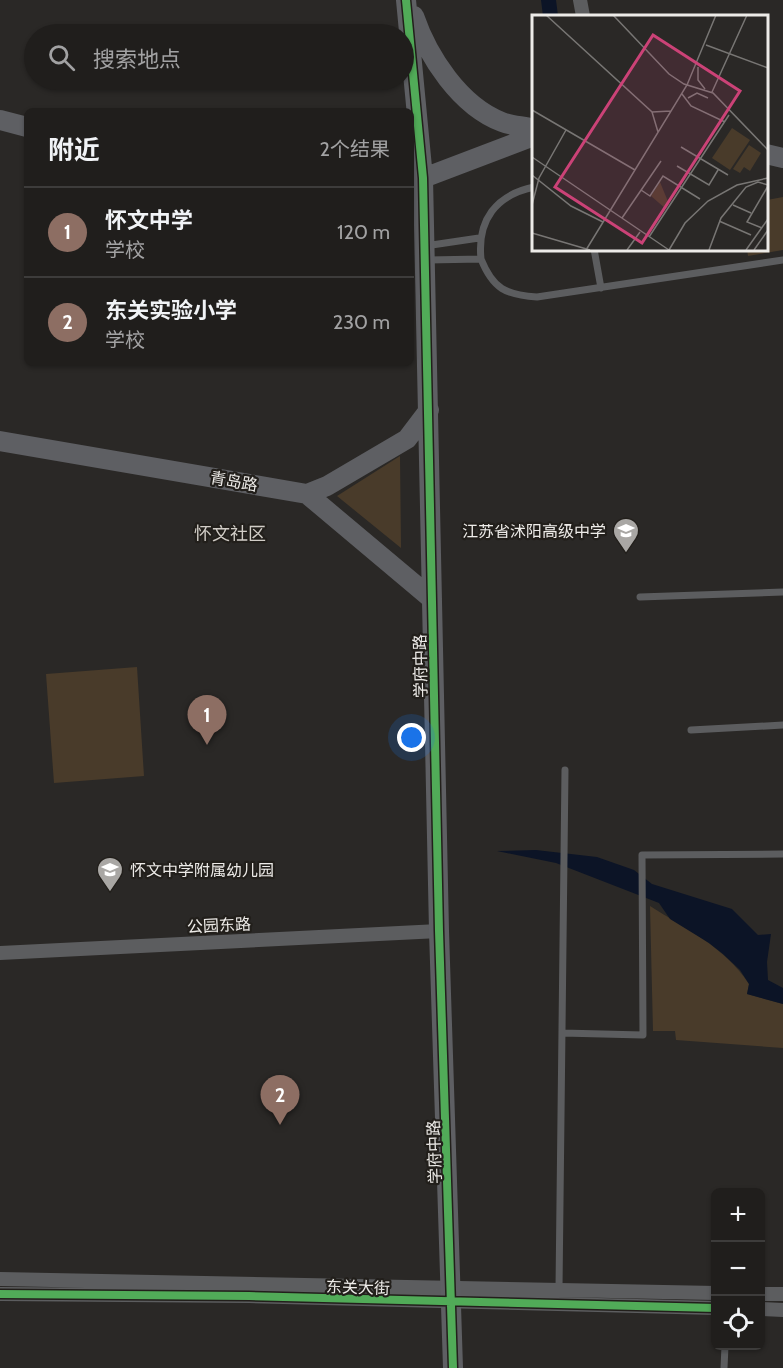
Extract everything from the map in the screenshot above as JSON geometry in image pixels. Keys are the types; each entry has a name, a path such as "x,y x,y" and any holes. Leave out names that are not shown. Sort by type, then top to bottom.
{"street":[{"path":"407,0 420,35 432,55 471,104 502,122 532,129"},
{"name":"学府中路","path":"407,0 408,24"},
{"path":"580,0 583,15"},
{"name":"学府中路","path":"412,90 413,108"},
{"path":"0,120 24,126"},
{"name":"学府中路","path":"414,127 425,253 439,931 453,1368"},
{"path":"417,181 532,137"},
{"path":"768,154 783,158"},
{"path":"429,410 407,439 327,486 307,494 432,599"},
{"name":"青岛路","path":"0,441 307,494"},
{"name":"公园东路","path":"0,953 439,931"},
{"name":"东关大街","path":"0,1279 452,1295 711,1308"},
{"name":"东关大街","path":"0,1294 452,1295 559,1288 711,1293"},
{"path":"765,1294 783,1294"},
{"path":"765,1309 783,1310"}],"lane":[{"path":"532,187 515,191 499,202 486,220 479,238 481,259 488,275 501,288 514,296 537,297 783,260"},
{"path":"425,253 479,238"},
{"path":"594,250 601,288"},
{"path":"425,253 481,259"},
{"path":"640,597 783,592"},
{"path":"691,730 783,725"},
{"path":"559,1288 566,770"},
{"path":"562,1033 643,1035 642,855 783,854"},
{"path":"724,1368 725,1350"}],"shaded area":[{"path":"783,197 783,250 748,256 747,250 768,250 768,200"},
{"path":"400,456 401,548 337,496"},
{"path":"137,667 144,776 54,783 46,674"},
{"path":"650,906 717,949 749,984 747,994 783,1004 783,1048 676,1040 675,1031 653,1031"}],"water":[{"path":"541,0 556,0 558,15 543,15"},
{"path":"536,850 597,857 634,870 652,884 732,909 758,935 771,934 767,962 768,980 783,988 783,1004 747,994 749,984 740,970 709,943 670,919 659,903 556,863 497,851"}],"cycle path":[{"path":"406,0 408,24"},
{"path":"414,84 423,178 439,931 453,1368"},
{"path":"0,1294 249,1296 711,1308"}],"place":[{"name":"江苏省沭阳高级中学","path":"626,554"},
{"name":"怀文中学","path":"207,745"},
{"name":"怀文中学附属幼儿园","path":"110,893"},
{"name":"东关实验小学","path":"280,1125"}],"district":[{"name":"怀文社区","path":"230,534"}]}
